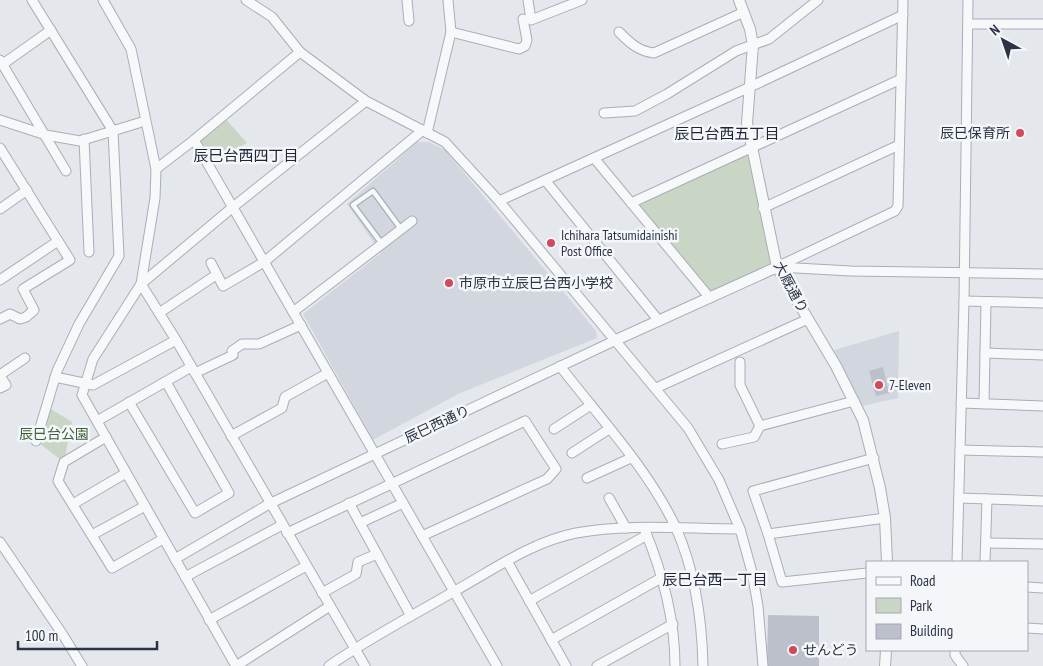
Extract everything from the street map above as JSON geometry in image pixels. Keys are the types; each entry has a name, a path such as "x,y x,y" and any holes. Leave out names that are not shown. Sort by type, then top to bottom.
{"street":[{"path":"32,0 113,130 119,256 79,324 55,377 36,441"},
{"path":"103,0 131,49 156,169 155,198 141,284 176,340 269,504 365,666"},
{"path":"246,0 272,16 300,52 366,101 445,142 499,201 656,388 698,444 720,480 740,529 752,572 758,606 763,666"},
{"path":"407,0 409,21"},
{"path":"211,263 223,286 264,262 425,132 451,32 448,0"},
{"path":"528,0 531,20 582,0"},
{"name":"大厩通り","path":"739,0 750,29 753,45 747,123 777,267 836,366 863,420 874,458 885,518 887,561"},
{"path":"604,112 635,111 667,94 736,51 768,40 818,0"},
{"path":"777,267 895,212 898,206 903,0"},
{"path":"957,561 964,301 968,0"},
{"path":"619,32 633,46 644,52 654,53 744,12"},
{"path":"499,201 750,87 902,15"},
{"path":"451,32 518,49 525,46 527,40 523,19"},
{"path":"968,24 1043,24"},
{"path":"51,30 1,62 66,171"},
{"path":"156,169 300,52"},
{"path":"632,203 901,79"},
{"path":"330,606 236,666 82,395 93,358 141,284 233,207 366,101"},
{"path":"0,120 46,135 80,140 145,121"},
{"path":"84,139 89,252"},
{"path":"194,140 497,666"},
{"path":"764,208 899,145"},
{"path":"0,148 70,260 23,289 34,310 26,317 20,319 10,314 0,319"},
{"path":"594,158 710,298"},
{"path":"545,180 659,321"},
{"path":"0,209 27,190"},
{"path":"293,312 412,221"},
{"path":"0,280 58,241"},
{"path":"777,267 851,271 1043,274"},
{"name":"辰巳西通り","path":"175,559 269,504 560,366 777,267"},
{"path":"159,313 216,275"},
{"path":"964,301 1043,303"},
{"path":"984,404 986,302"},
{"path":"656,388 808,319"},
{"path":"97,421 166,382 233,355 232,351 242,344 259,344 301,326"},
{"path":"55,377 93,384 176,340"},
{"path":"985,353 1043,355"},
{"path":"0,388 6,385 0,376 25,358"},
{"path":"740,362 740,385 760,426"},
{"path":"560,366 649,480 676,528 691,573 698,607 703,666"},
{"path":"231,436 282,408 285,397 328,373"},
{"path":"129,402 195,512 204,508 229,493 166,382"},
{"path":"722,444 754,437 760,426 854,401"},
{"path":"961,403 1043,406"},
{"path":"554,429 590,405"},
{"path":"185,577 285,529 349,503 525,421 556,469 547,479 422,536"},
{"path":"572,453 610,429"},
{"path":"106,437 64,462 58,481 112,568 163,539"},
{"path":"960,450 1043,452"},
{"path":"587,478 631,458"},
{"path":"866,573 782,582 753,492 874,458"},
{"path":"73,504 126,472"},
{"path":"609,498 626,528"},
{"path":"959,498 1043,501"},
{"path":"985,561 987,498"},
{"path":"349,503 411,616"},
{"path":"360,523 403,503"},
{"path":"92,535 145,506"},
{"path":"768,534 885,518"},
{"path":"329,666 355,648 507,561 535,546 556,538 596,530 626,528 646,532 676,528 740,529"},
{"path":"646,532 661,578 672,624 675,666"},
{"path":"529,601 646,532"},
{"path":"0,542 82,666"},
{"path":"986,543 1043,544"},
{"path":"322,593 356,574 358,562 377,554"},
{"path":"507,561 566,666"},
{"path":"209,620 306,566"},
{"path":"551,640 661,578"},
{"path":"1028,587 1043,588"},
{"path":"597,666 672,624"},
{"path":"1028,628 1043,629"},
{"path":"885,666 886,651"},
{"path":"955,651 955,655 963,666"}],"lane":[{"path":"382,244 354,205 373,191 401,229"}],"shaded area":[{"name":"市原市立辰巳台西小学校","path":"417,142 429,142 445,150 596,331 597,338 458,394 373,440 303,314 381,253 347,204"},
{"path":"899,331 898,398 862,406 834,350"}],"green space":[{"path":"223,116 247,143 207,163 194,140"},
{"path":"752,148 777,267 710,298 632,203"},
{"name":"辰巳台公園","path":"46,406 72,422 64,462 36,441"}],"building":[{"path":"883,367 889,393 876,396 869,371"},
{"path":"768,615 819,616 819,666 767,666"}],"place":[{"name":"辰巳保育所","path":"1020,133"},
{"name":"Ichihara Tatsumidainishi Post Office","path":"551,243"},
{"name":"市原市立辰巳台西小学校","path":"449,283"},
{"name":"7-Eleven","path":"879,385"},
{"name":"せんどう","path":"793,650"}],"district":[{"name":"辰巳台西五丁目","path":"727,133"},
{"name":"辰巳台西四丁目","path":"246,155"},
{"name":"辰巳台西一丁目","path":"715,579"}]}
